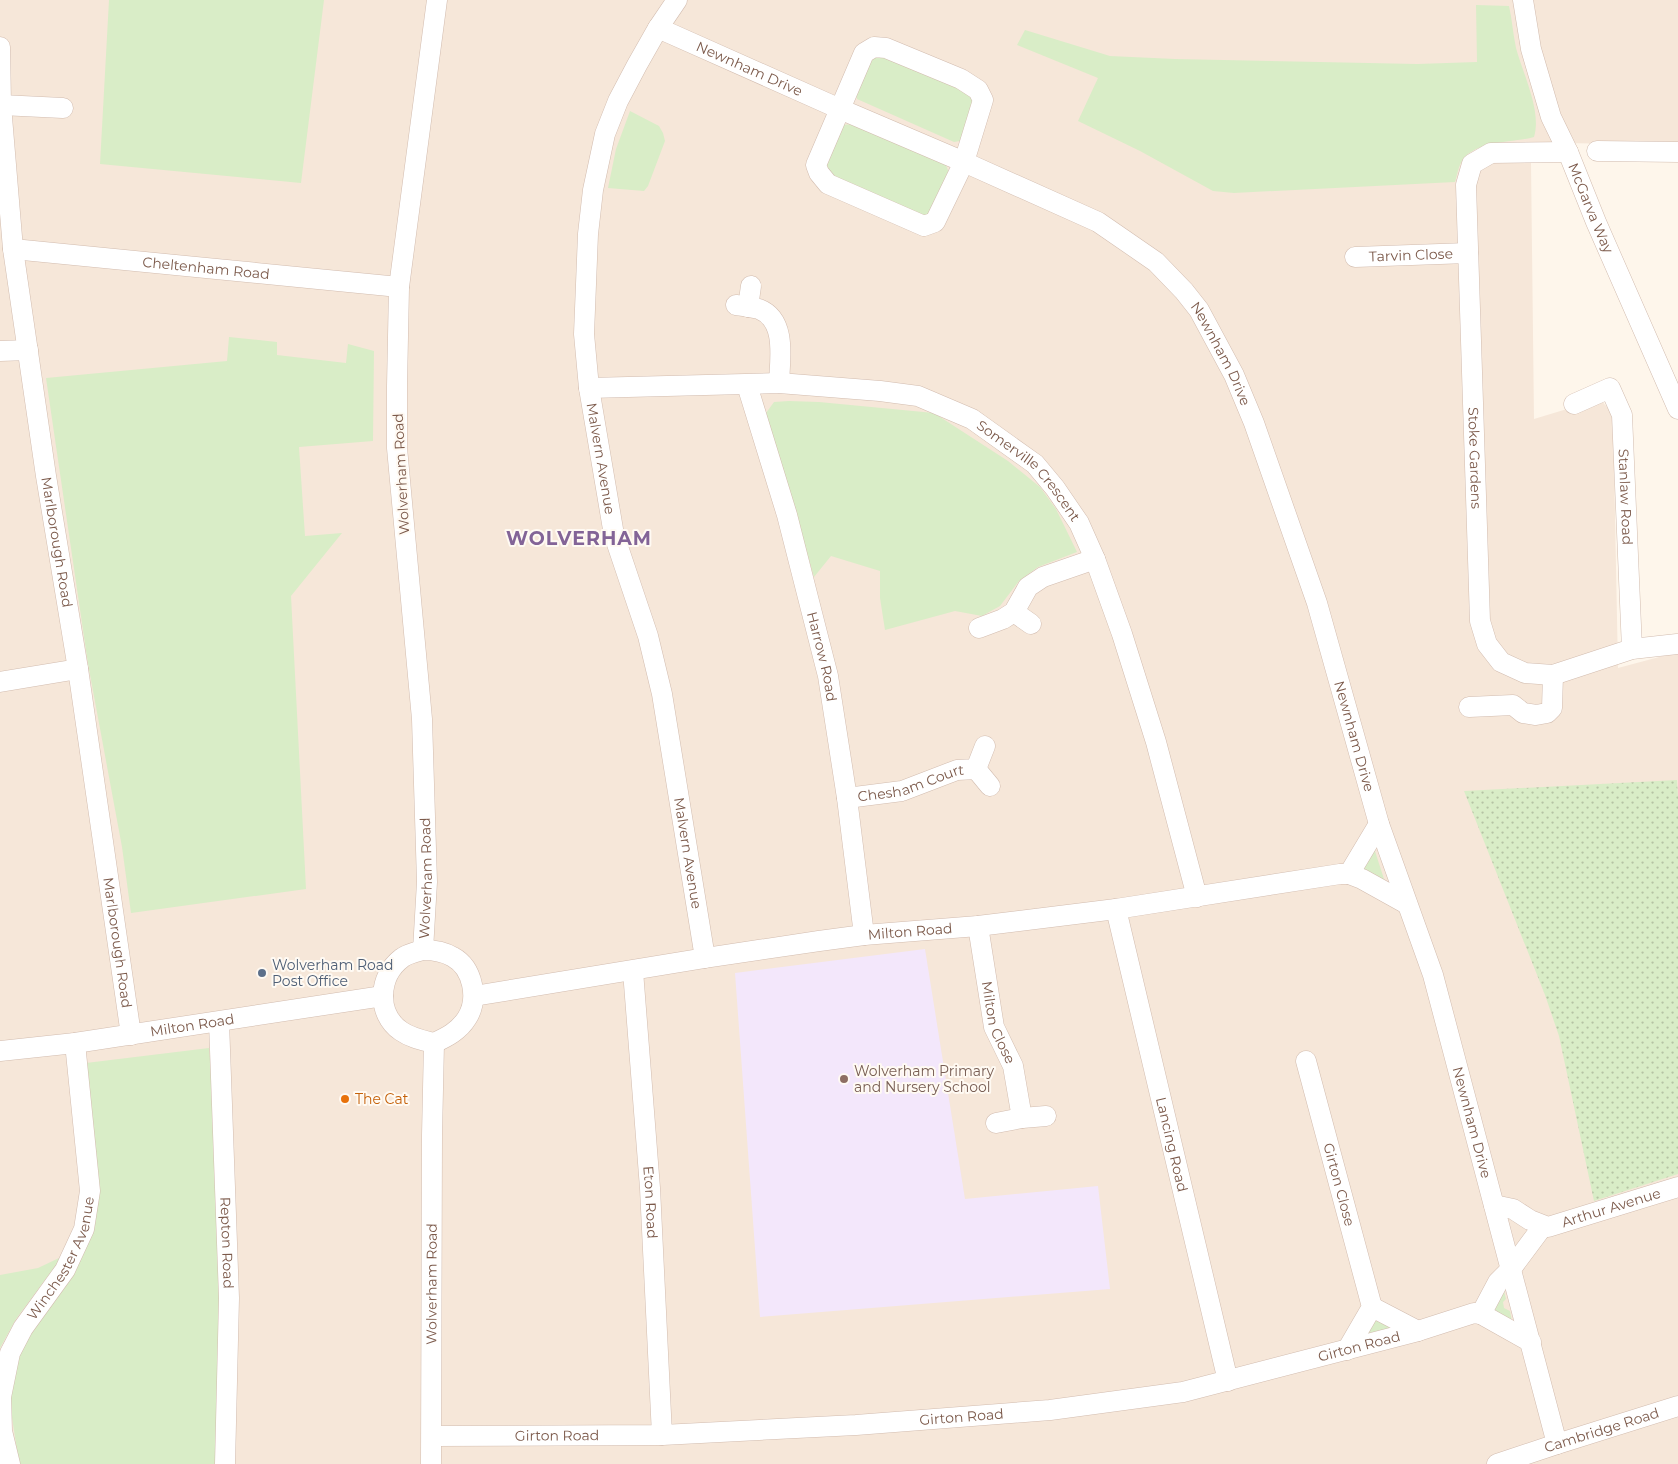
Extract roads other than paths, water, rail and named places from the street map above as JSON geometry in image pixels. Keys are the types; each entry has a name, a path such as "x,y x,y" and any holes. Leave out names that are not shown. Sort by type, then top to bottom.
{"street":[{"name":"Wolverham Road","path":"423,950 427,882 422,719 397,448 399,287 437,0"},
{"name":"Malvern Avenue","path":"677,0 658,28 637,65 618,101 605,134 593,190 588,234 584,334 589,388 614,535 648,636 662,694 704,958"},
{"name":"McGarva Way","path":"1523,0 1531,49 1551,117 1568,152 1596,222 1678,409"},
{"name":"Newnham Drive","path":"658,28 1098,222 1156,262 1184,291 1199,310 1234,375 1260,441 1317,603 1379,824 1433,975 1557,1444"},
{"name":"Marlborough Road","path":"0,46 1,104 13,249 46,476 78,669 131,1035"},
{"path":"874,47 886,48 931,66 978,90 983,100 964,162 935,222 924,226 828,184 819,173 816,165 840,109 864,53 874,47"},
{"path":"1,104 63,108"},
{"path":"1597,151 1678,152"},
{"name":"Stoke Gardens","path":"1568,152 1491,153 1472,164 1466,185 1480,621 1487,644 1501,662 1525,673 1553,675 1632,649 1677,644"},
{"name":"Cheltenham Road","path":"13,249 399,287"},
{"name":"Tarvin Close","path":"1355,257 1468,253"},
{"path":"751,286 742,306 764,312 774,320 778,331 780,353 779,383"},
{"path":"0,351 28,350"},
{"name":"Somerville Crescent","path":"589,388 779,383 918,396 972,418 1035,464 1056,488 1079,523 1095,559 1122,634 1156,742 1197,898"},
{"name":"Harrow Road","path":"747,385 787,515 828,676 847,798 864,935"},
{"name":"Stanlaw Road","path":"1574,404 1610,388 1622,415 1632,649"},
{"path":"978,628 1014,612 1028,587 1043,577 1095,559"},
{"path":"1014,612 1031,624"},
{"path":"0,682 78,669"},
{"path":"1469,707 1513,705 1523,713 1536,715 1547,713 1552,708 1553,675"},
{"name":"Chesham Court","path":"976,768 985,746"},
{"name":"Chesham Court","path":"847,798 902,791 957,770 976,768"},
{"name":"Chesham Court","path":"976,768 990,786"},
{"path":"1379,824 1349,874 1362,879 1407,904"},
{"name":"Milton Road","path":"474,996 704,958 864,935 978,926 1116,909 1349,874"},
{"name":"Lancing Road","path":"1116,909 1228,1381"},
{"name":"Milton Close","path":"978,926 994,1027 1013,1066 1022,1118"},
{"path":"423,950 439,950 460,962 469,975 474,996 468,1017 458,1029 434,1043 413,1038 400,1031 389,1019 383,1004 383,996 385,980 391,968 402,957 423,950"},
{"name":"Eton Road","path":"633,971 650,1188 662,1435"},
{"name":"Milton Road","path":"0,1051 131,1035 383,996"},
{"name":"Repton Road","path":"219,1022 229,1298 225,1464"},
{"name":"Winchester Avenue","path":"10,1464 2,1431 1,1397 10,1353 22,1328 65,1270 84,1229 90,1191 75,1043"},
{"name":"Wolverham Road","path":"431,1464 434,1043"},
{"name":"Girton Close","path":"1306,1061 1372,1307"},
{"path":"996,1123 1046,1116"},
{"name":"Arthur Avenue","path":"1494,1205 1513,1209 1530,1220 1548,1227 1678,1187"},
{"name":"Arthur Avenue","path":"1511,1268 1543,1226"},
{"path":"1511,1268 1498,1282 1481,1314 1531,1342"},
{"path":"1347,1350 1372,1307 1418,1331"},
{"name":"Girton Road","path":"432,1436 662,1435 856,1425 1050,1410 1183,1392 1418,1331 1474,1313 1481,1314"},
{"name":"Cambridge Road","path":"1497,1464 1678,1406"}],"place":[{"name":"Wolverham Road Post Office","path":"262,973"},
{"name":"Wolverham Primary and Nursery School","path":"844,1079"},
{"name":"The Cat","path":"345,1099"}],"district":[{"name":"WOLVERHAM","path":"579,538"}]}
